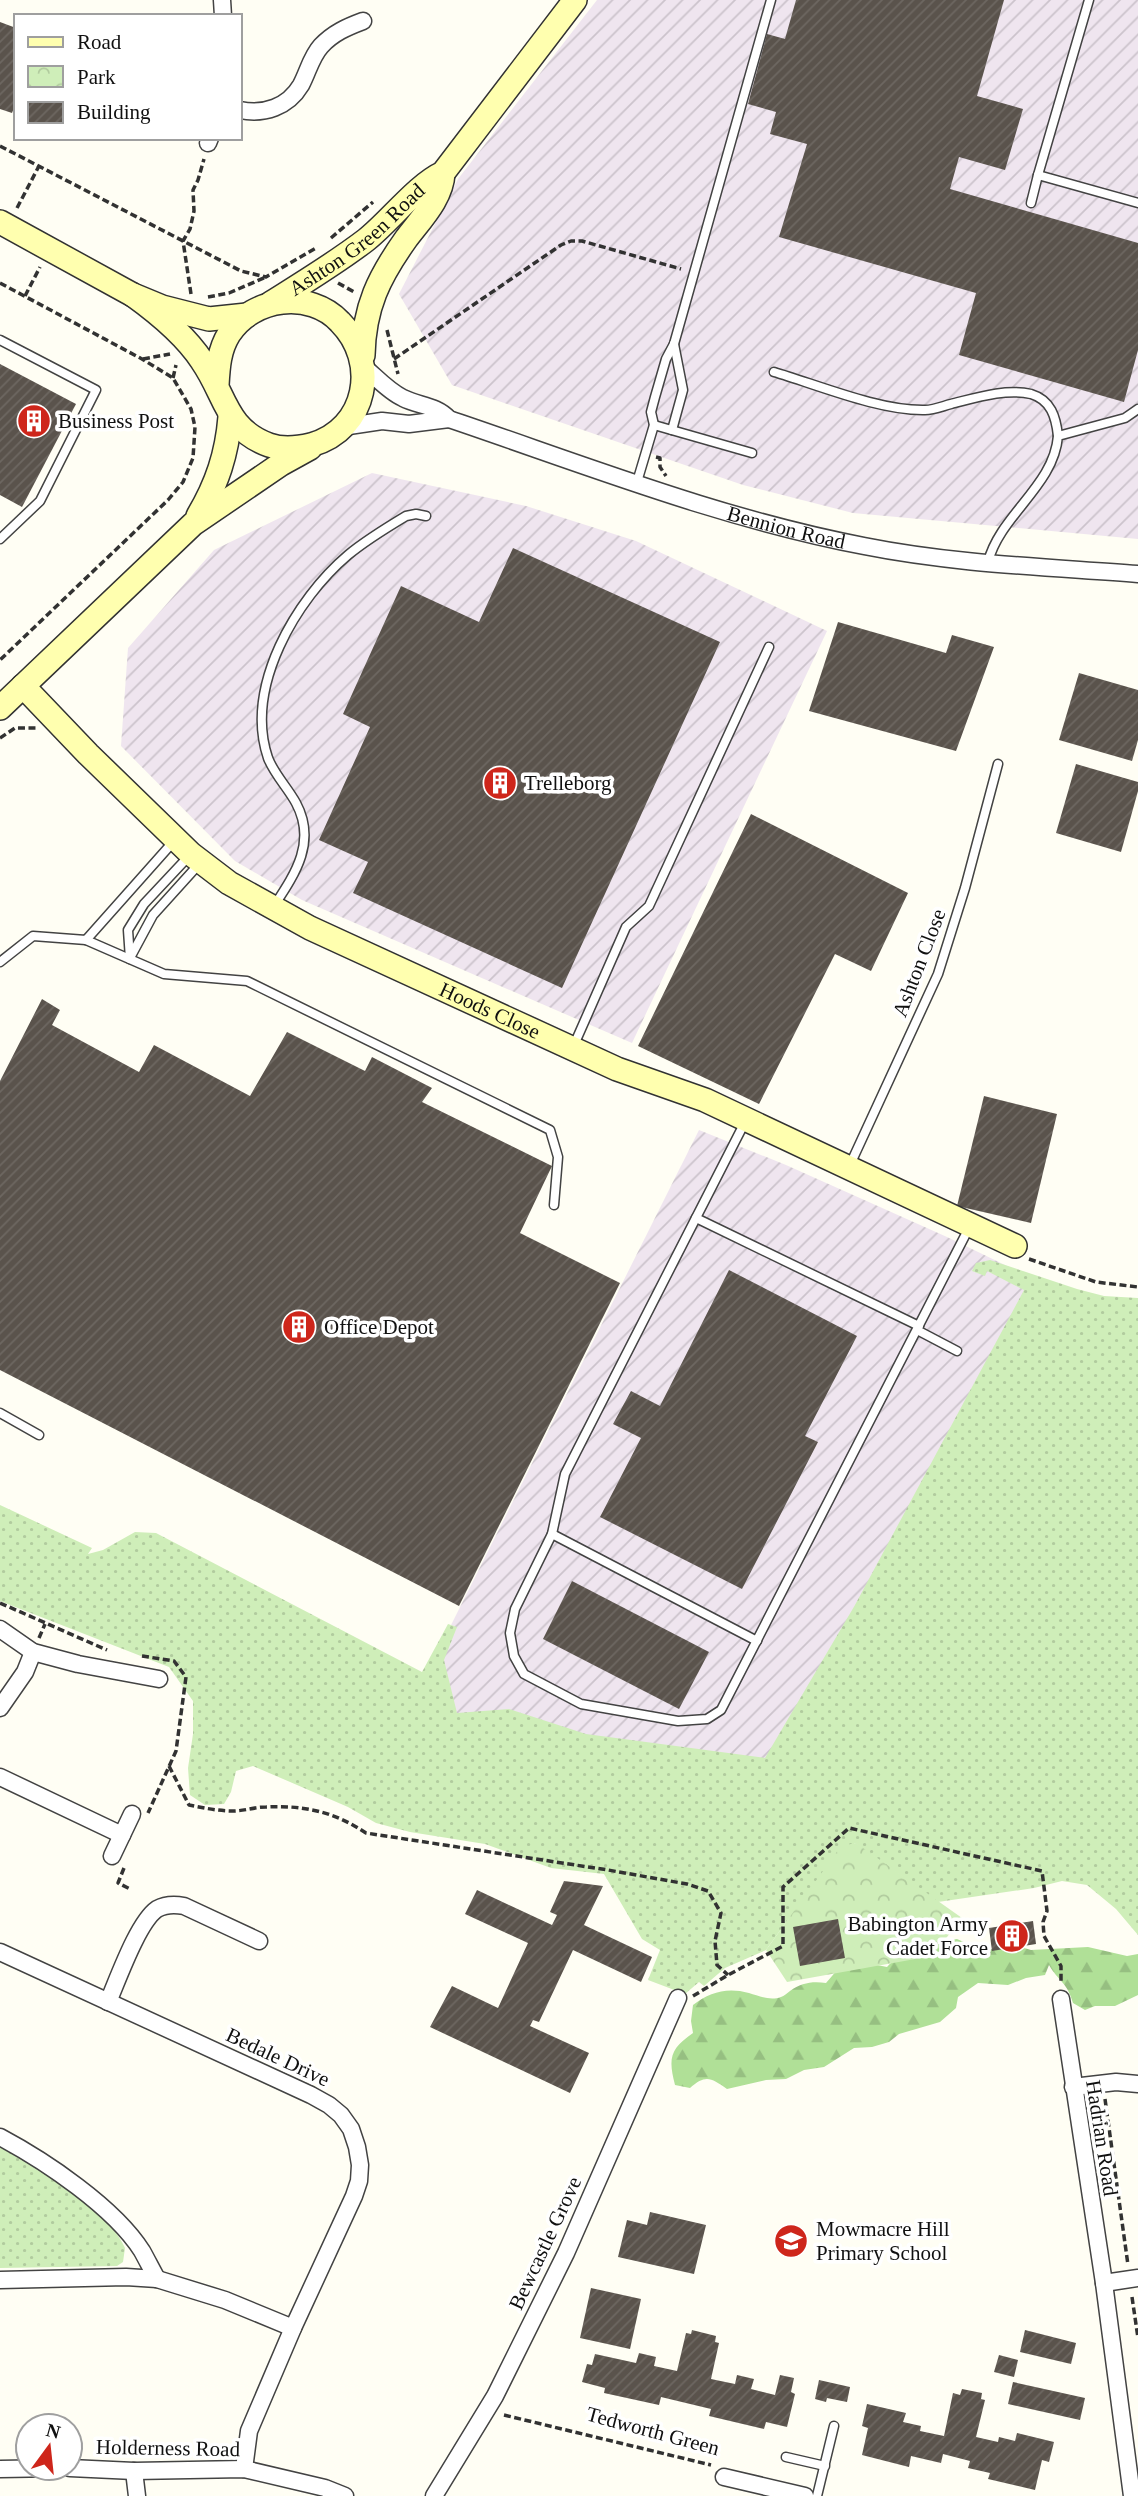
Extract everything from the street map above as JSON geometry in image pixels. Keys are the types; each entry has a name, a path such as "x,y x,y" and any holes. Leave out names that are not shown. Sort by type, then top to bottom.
{"street":[{"name":"Ashton Green Road","path":"270,304 364,241 431,179 443,173 575,0"},
{"path":"242,110 262,112 276,108 290,99 300,86 319,48 332,36 363,21"},
{"name":"Ashton Green Road","path":"363,363 365,319 370,302 404,242 443,187 443,173"},
{"path":"3,224 133,295 187,314 209,318 247,315"},
{"path":"133,295 174,329 201,358 217,385 230,417 248,435 271,446 297,449 321,442"},
{"path":"0,708 192,524 261,477 342,428 355,411 363,387 363,363 352,334 334,315 308,303 283,301 247,315 229,334 218,359 217,385"},
{"name":"Bennion Road","path":"363,363 390,390 404,398 441,410 449,419"},
{"path":"192,524 211,494 223,465 230,417"},
{"name":"Bennion Road","path":"342,428 382,421 410,424 449,419 637,482 808,534 867,547 988,562 1138,574"},
{"name":"Hoods Close","path":"23,687 189,852 229,883 273,909 617,1069 705,1100 1015,1246"},
{"path":"0,1629 33,1652 78,1664 159,1679"},
{"path":"0,1708 25,1672 33,1652"},
{"path":"0,1777 122,1835"},
{"path":"119,1859 122,1835 139,1815"},
{"path":"108,2001 144,1924 159,1908 171,1904 184,1906 259,1941"},
{"name":"Bedale Drive","path":"0,1952 311,2095 341,2115 351,2129 360,2165 359,2181 249,2431 244,2469"},
{"name":"Bewcastle Grove","path":"434,2496 486,2410 566,2253 678,1998"},
{"name":"Hadrian Road","path":"1061,1999 1135,2496"},
{"path":"1073,2087 1102,2083 1138,2084"},
{"path":"0,2137 65,2178 113,2216 141,2250 157,2279"},
{"path":"0,2280 125,2277 157,2279 225,2300 293,2328"},
{"path":"1104,2283 1134,2279"},
{"name":"Holderness Road","path":"84,2469 134,2471 244,2469 313,2485 345,2496"},
{"path":"134,2471 137,2496"},
{"name":"Tedworth Green","path":"724,2477 805,2496"}],"lane":[{"path":"637,482 654,425 651,412 666,359 674,344 771,0"},
{"path":"1031,203 1089,0"},
{"path":"1038,175 1138,203"},
{"path":"0,340 96,390 40,501 0,539"},
{"path":"672,430 683,390 674,344"},
{"path":"774,372 883,404 926,410 1019,392 1034,395 1050,408 1056,419 1058,436 1054,456 992,545 988,562"},
{"path":"1058,436 1125,418 1138,409"},
{"path":"654,425 752,453"},
{"path":"273,909 297,871 305,842 304,822 297,805 268,759 263,729 263,704 276,654 301,608 349,554 406,516 426,516"},
{"path":"572,1048 626,926 649,906 769,647"},
{"name":"Ashton Close","path":"849,1167 938,974 965,888 998,764"},
{"path":"86,940 189,852"},
{"path":"130,959 189,852"},
{"path":"130,959 128,930 144,904 189,852"},
{"path":"0,962 33,936 86,940 164,974 247,981 550,1130 558,1157 554,1205"},
{"path":"746,1120 565,1474 552,1534 515,1609 510,1633 514,1656 524,1674 581,1704 678,1721 707,1719 721,1710 970,1226"},
{"path":"696,1218 918,1328 957,1351"},
{"path":"0,1413 39,1435"},
{"path":"552,1534 757,1641"},
{"path":"817,2496 834,2426"},
{"path":"786,2457 825,2466"}],"path":[{"path":"183,241 190,229 194,211 193,190 209,141"},
{"path":"0,146 241,271 266,277"},
{"path":"3,224 38,166"},
{"path":"327,241 375,201"},
{"path":"394,359 570,241 582,241 694,272"},
{"path":"204,297 229,293 266,277 317,247"},
{"path":"25,296 48,249"},
{"path":"0,283 173,378 191,409 195,426 193,458 183,482 143,526 0,660"},
{"path":"142,359 179,352"},
{"path":"173,378 176,365 184,373"},
{"path":"1015,1246 1024,1258 1056,1270 1096,1282 1138,1287"},
{"path":"0,1603 110,1651"},
{"path":"135,1656 174,1661 186,1677 176,1751 139,1815"},
{"path":"169,1766 189,1805 219,1811 278,1807 322,1811 345,1819 366,1833 608,1870 687,1884 708,1891 721,1913 715,1941 717,1965 728,1975"},
{"path":"678,1998 688,2000 783,1946 783,1887 849,1828 1042,1871 1047,1912 1043,1922 1044,1936 1061,1966 1061,1999"},
{"path":"119,1859 118,1882 130,1889"},
{"path":"1102,2083 1134,2279 1138,2339"},
{"name":"Tedworth Green","path":"486,2410 719,2467 724,2477"}],"shaded area":[{"path":"597,0 1138,0 1138,539 853,513 743,485 452,385 399,294 458,179"},
{"path":"372,473 526,506 636,541 827,631 632,1043 302,900 235,861 121,746 128,648 214,550"},
{"path":"699,1130 786,1165 1032,1278 748,1823 412,1703"}],"green space":[{"path":"990,1260 1104,1296 1138,1298 1138,1935 1116,1909 1087,1885 1062,1881 1034,1888 938,1902 855,1843 787,1921 766,1950 725,1968 704,1986 699,1982 685,1994 648,1980 660,1950 642,1939 604,1874 551,1868 485,1844 410,1832 376,1823 348,1807 253,1766 236,1771 231,1792 224,1804 205,1805 190,1795 188,1768 193,1734 193,1701 169,1667 0,1601 0,1505 92,1548 88,1554 103,1550 135,1532 156,1533 422,1672 448,1624 457,1627 444,1660 457,1713 509,1709 586,1734 765,1758 855,1605 1024,1290 987,1271 985,1276 972,1271 976,1263"},
{"path":"856,1843 962,1918 932,1956 787,1982 766,1950 841,1846"},
{"path":"957,1939 973,1946 981,1954 994,1948 1014,1945 1031,1950 1088,1947 1127,1956 1138,1954 1138,1995 1115,2006 1095,2006 1085,2010 1073,2003 1065,1986 1049,1965 1045,1975 1008,1985 978,1983 958,1997 956,2008 940,2022 899,2034 889,2042 854,2048 824,2067 804,2070 786,2079 766,2080 727,2089 708,2079 690,2088 675,2085 672,2061 675,2049 693,2033 693,2005 706,1997 733,1991 765,1998 782,1997 803,1984 826,1983 838,1969 872,1964 887,1967 910,1951"},
{"path":"0,2144 70,2190 104,2219 125,2248 123,2262 117,2266 0,2268"}],"building":[{"path":"796,0 1004,0 977,96 1023,109 1005,170 959,157 950,189 1138,243 1138,350 1124,402 959,355 976,293 779,237 807,144 770,134 776,112 748,104 767,34 785,39"},
{"path":"0,22 14,27 14,108 12,113 0,109"},
{"name":"Business Post","path":"0,364 76,404 22,507 0,495"},
{"name":"Trelleborg","path":"513,548 720,642 562,988 353,893 368,862 319,840 370,727 343,714 401,586 479,622"},
{"path":"838,622 946,653 952,635 994,647 956,751 809,711"},
{"path":"1079,673 1138,690 1138,740 1132,761 1059,740"},
{"path":"1076,764 1138,782 1138,791 1121,852 1056,833"},
{"path":"751,814 908,893 871,971 835,954 759,1104 638,1046"},
{"name":"Office Depot","path":"42,999 60,1010 52,1025 139,1072 154,1045 250,1096 287,1032 365,1071 372,1057 432,1088 422,1102 552,1166 520,1233 620,1283 459,1606 0,1370 0,1081"},
{"path":"984,1096 1057,1114 1031,1223 957,1206"},
{"path":"729,1270 857,1336 805,1436 818,1442 742,1589 600,1517 641,1438 613,1424 631,1391 660,1406"},
{"path":"572,1581 709,1652 679,1709 543,1639"},
{"path":"564,1881 603,1886 584,1925 652,1957 641,1982 573,1950 539,2022 533,2020 530,2026 589,2053 570,2093 430,2027 452,1986 498,2008 528,1943 465,1914 477,1890 552,1925 557,1915 550,1912"},
{"path":"838,1919 845,1958 800,1966 793,1927"},
{"name":"Babington Army Cadet Force","path":"1033,1921 1036,1944 992,1951 989,1928"},
{"path":"650,2212 706,2225 694,2274 618,2257 627,2220 647,2225"},
{"path":"591,2288 641,2299 630,2349 580,2338"},
{"path":"692,2330 716,2336 715,2342 719,2343 711,2379 735,2384 737,2375 754,2379 751,2389 775,2395 780,2375 794,2378 791,2392 795,2394 787,2427 766,2422 764,2429 709,2416 711,2409 661,2397 659,2405 604,2393 605,2388 582,2382 587,2364 592,2365 595,2354 636,2363 639,2353 656,2357 654,2366 677,2371 686,2333 691,2334"},
{"path":"1025,2330 1076,2343 1071,2364 1020,2352"},
{"path":"999,2355 1018,2360 1014,2377 994,2372"},
{"path":"819,2380 850,2387 847,2402 827,2398 826,2402 815,2399"},
{"path":"1013,2382 1085,2398 1080,2420 1008,2404"},
{"path":"962,2389 982,2393 981,2399 985,2400 976,2437 998,2442 999,2437 1015,2441 1017,2433 1054,2442 1049,2462 1042,2460 1035,2490 988,2479 990,2473 968,2468 970,2461 943,2454 941,2463 911,2456 909,2467 862,2455 868,2428 862,2426 867,2404 906,2413 903,2422 921,2426 920,2431 944,2436 953,2393 960,2395"}],"place":[{"name":"Business Post","path":"34,421"},
{"name":"Trelleborg","path":"500,783"},
{"name":"Office Depot","path":"299,1327"},
{"name":"Babington Army Cadet Force","path":"1012,1936"},
{"name":"Mowmacre Hill Primary School","path":"791,2241"}]}
